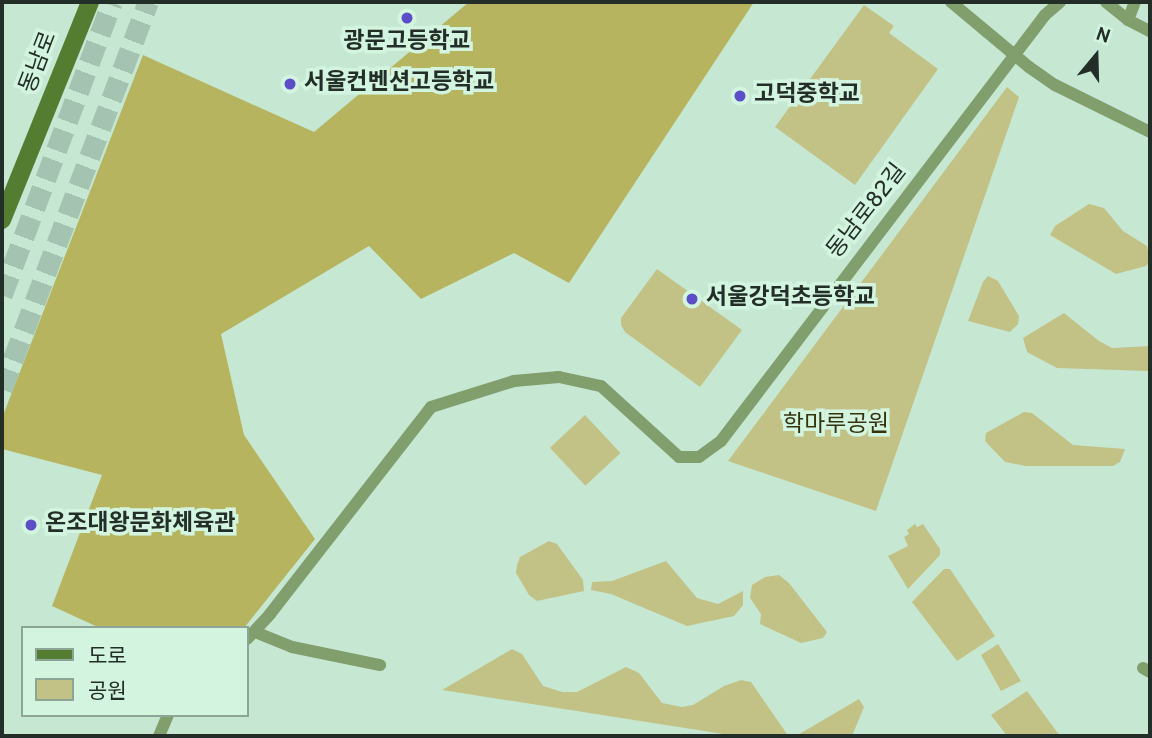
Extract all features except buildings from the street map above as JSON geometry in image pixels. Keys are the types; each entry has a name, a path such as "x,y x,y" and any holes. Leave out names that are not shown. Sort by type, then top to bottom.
{"main road":[{"name":"동남로","path":"2,220 90,2"}],"street":[{"path":"951,2 1016,55 1065,90 1150,132"},
{"name":"동남로82길","path":"251,636 430,407 514,381 559,377 601,386 679,457 699,457 721,441 1045,15 1060,2"},
{"path":"1106,2 1128,20 1150,31"},
{"path":"1128,20 1135,2"},
{"path":"251,636 380,665"},
{"path":"159,736 167,717"}],"green space":[{"path":"864,5 894,26 889,33 938,69 855,185 775,127"},
{"name":"학마루공원","path":"1007,87 1019,97 876,511 728,461"},
{"path":"1089,204 1104,208 1123,231 1147,246 1150,261 1146,266 1116,274 1050,235 1055,226"},
{"path":"657,269 742,330 700,387 625,332 621,325 621,318"},
{"path":"988,276 998,281 1019,316 1018,324 1010,332 968,321 983,282"},
{"path":"1064,313 1112,348 1150,346 1148,371 1057,368 1027,352 1023,338"},
{"path":"1024,412 1032,413 1073,445 1125,449 1120,462 1113,466 1026,466 1005,462 985,441 986,433"},
{"path":"585,415 620,453 585,486 550,448"},
{"path":"915,524 917,527 923,524 940,549 940,555 908,589 888,556 908,546 904,537 909,534 907,530"},
{"path":"549,541 557,544 583,580 584,591 537,601 529,595 516,573 517,565 520,557"},
{"path":"666,561 697,598 718,604 743,591 743,605 734,616 687,626 611,594 591,590 592,582 612,581"},
{"path":"944,569 950,569 995,636 957,661 912,602"},
{"path":"779,575 789,583 827,632 823,638 801,643 760,624 761,614 750,598 752,585 765,577"},
{"path":"998,644 1021,681 1001,691 981,655"},
{"path":"512,649 522,654 543,686 562,692 577,692 626,667 639,673 662,703 682,707 693,705 724,686 741,680 751,682 787,734 736,736 442,690"},
{"path":"1027,691 1060,736 1007,736 991,715"},
{"path":"859,699 864,707 852,736 796,736"}],"shaded area":[{"path":"469,2 754,2 569,283 514,253 421,299 369,246 221,334 244,435 315,539 246,626 96,626 52,606 102,475 2,449 2,418 143,55 314,132"}],"tunnel":[{"path":"2,295 112,2"},
{"path":"2,389 148,2"}],"place":[{"name":"광문고등학교","path":"407,18"},
{"name":"서울컨벤션고등학교","path":"290,84"},
{"name":"고덕중학교","path":"740,96"},
{"name":"서울강덕초등학교","path":"692,299"},
{"name":"온조대왕문화체육관","path":"31,525"}]}
